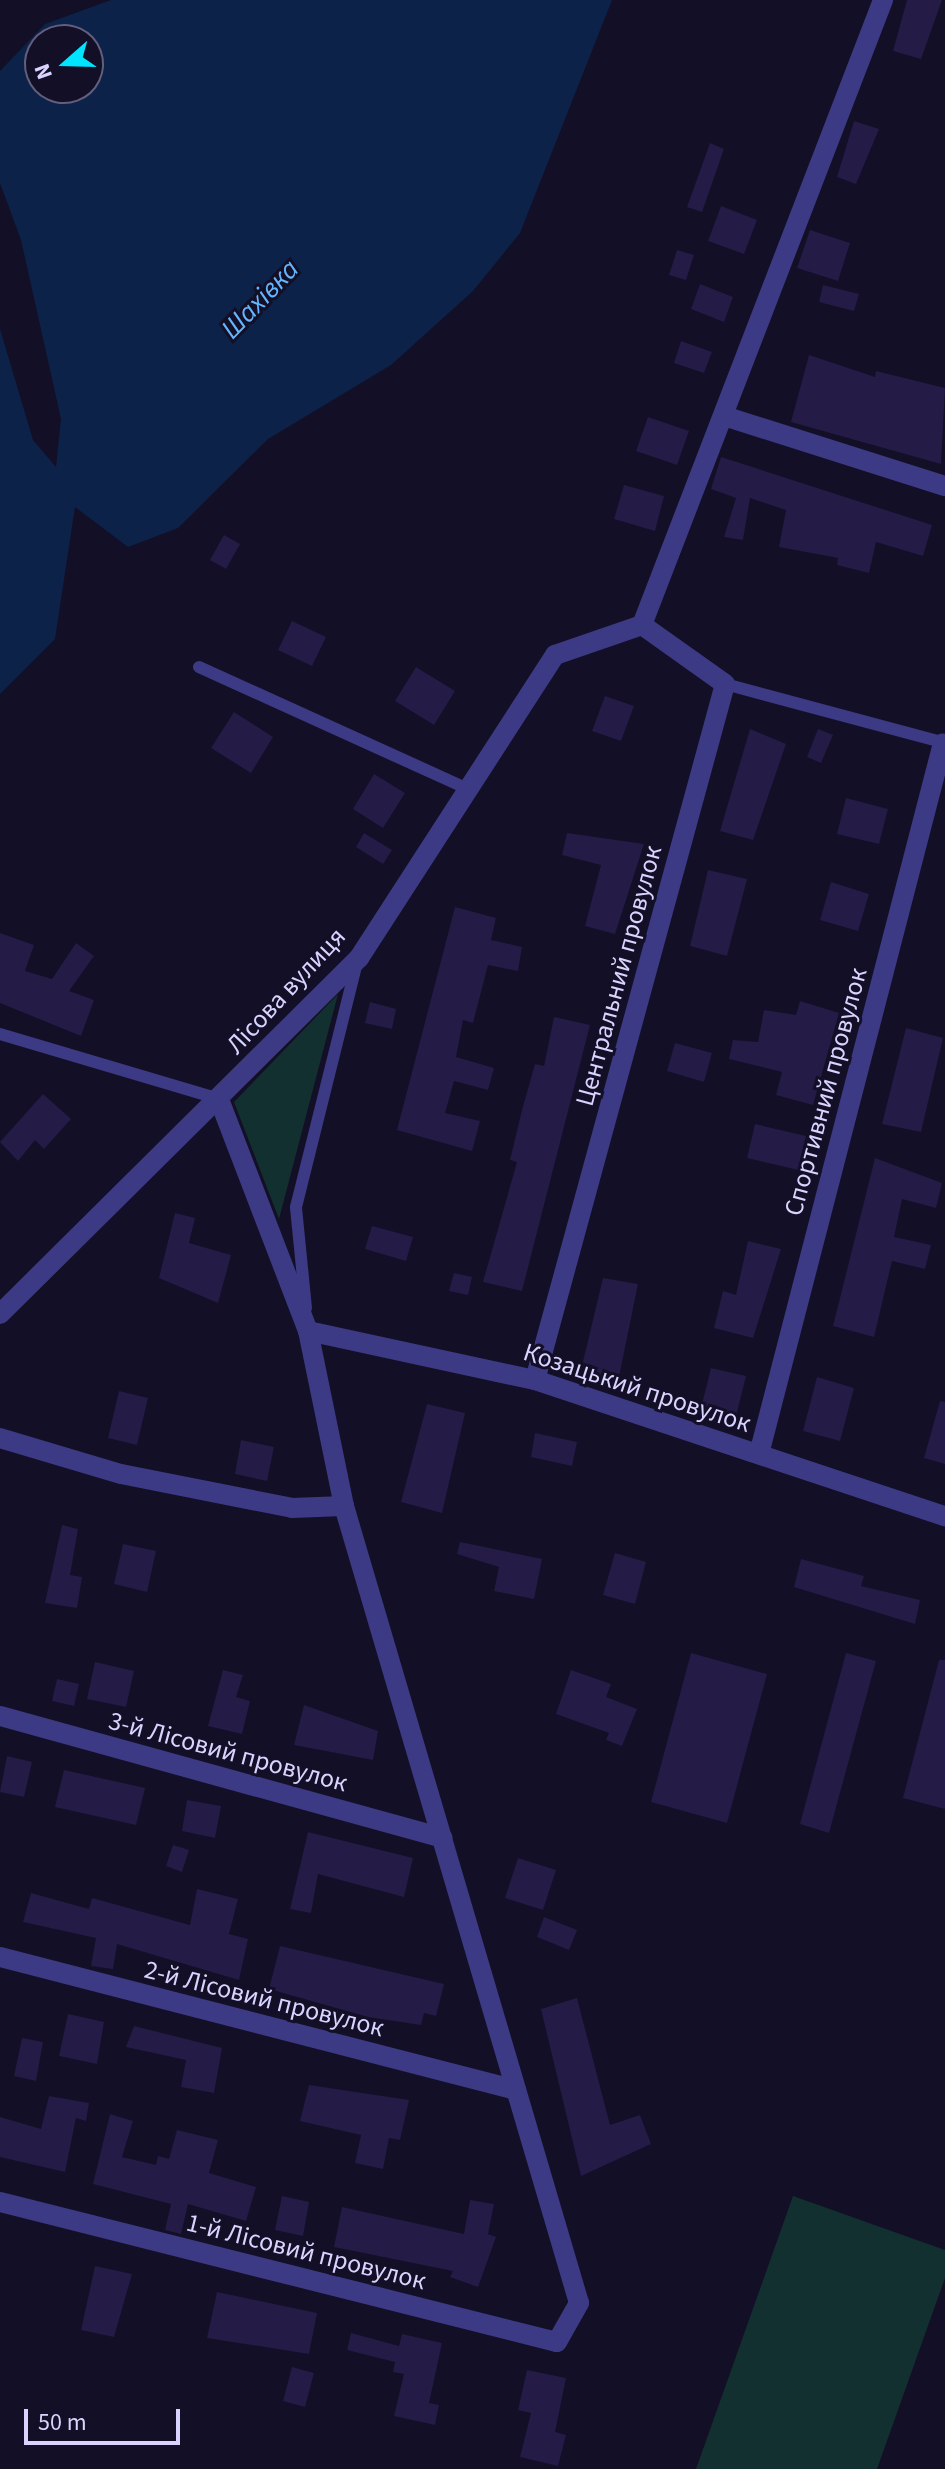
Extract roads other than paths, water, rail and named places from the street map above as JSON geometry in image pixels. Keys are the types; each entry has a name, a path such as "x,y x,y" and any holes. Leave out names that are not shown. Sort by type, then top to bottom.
{"street":[{"path":"725,684 642,625 883,0"},
{"path":"724,416 945,486"},
{"name":"Лісова вулиця","path":"0,1314 359,958 555,655 642,625"},
{"name":"Центральний провулок","path":"535,1380 725,684"},
{"name":"Спортивний провулок","path":"759,1454 944,743"},
{"path":"219,1099 308,1331 344,1506 516,2090"},
{"name":"Козацький провулок","path":"308,1331 535,1380 945,1516"},
{"path":"0,1438 183,1487 292,1508 344,1506"},
{"name":"3-й Лісовий провулок","path":"0,1716 442,1838"},
{"name":"2-й Лісовий провулок","path":"0,1957 516,2090"},
{"name":"1-й Лісовий провулок","path":"0,2202 557,2342 579,2303 516,2090"}],"lane":[{"path":"199,667 468,789"},
{"path":"725,684 944,743"},
{"path":"308,1331 296,1207 359,958"},
{"path":"0,1034 219,1099"}],"water":[{"name":"Шахівка","path":"111,0 612,0 520,233 473,291 391,365 268,439 178,528 128,547 75,507 55,639 0,694 0,329 33,440 56,467 61,419 21,240 0,183 0,71 24,46 24,104 104,104 104,24 45,24"}]}
